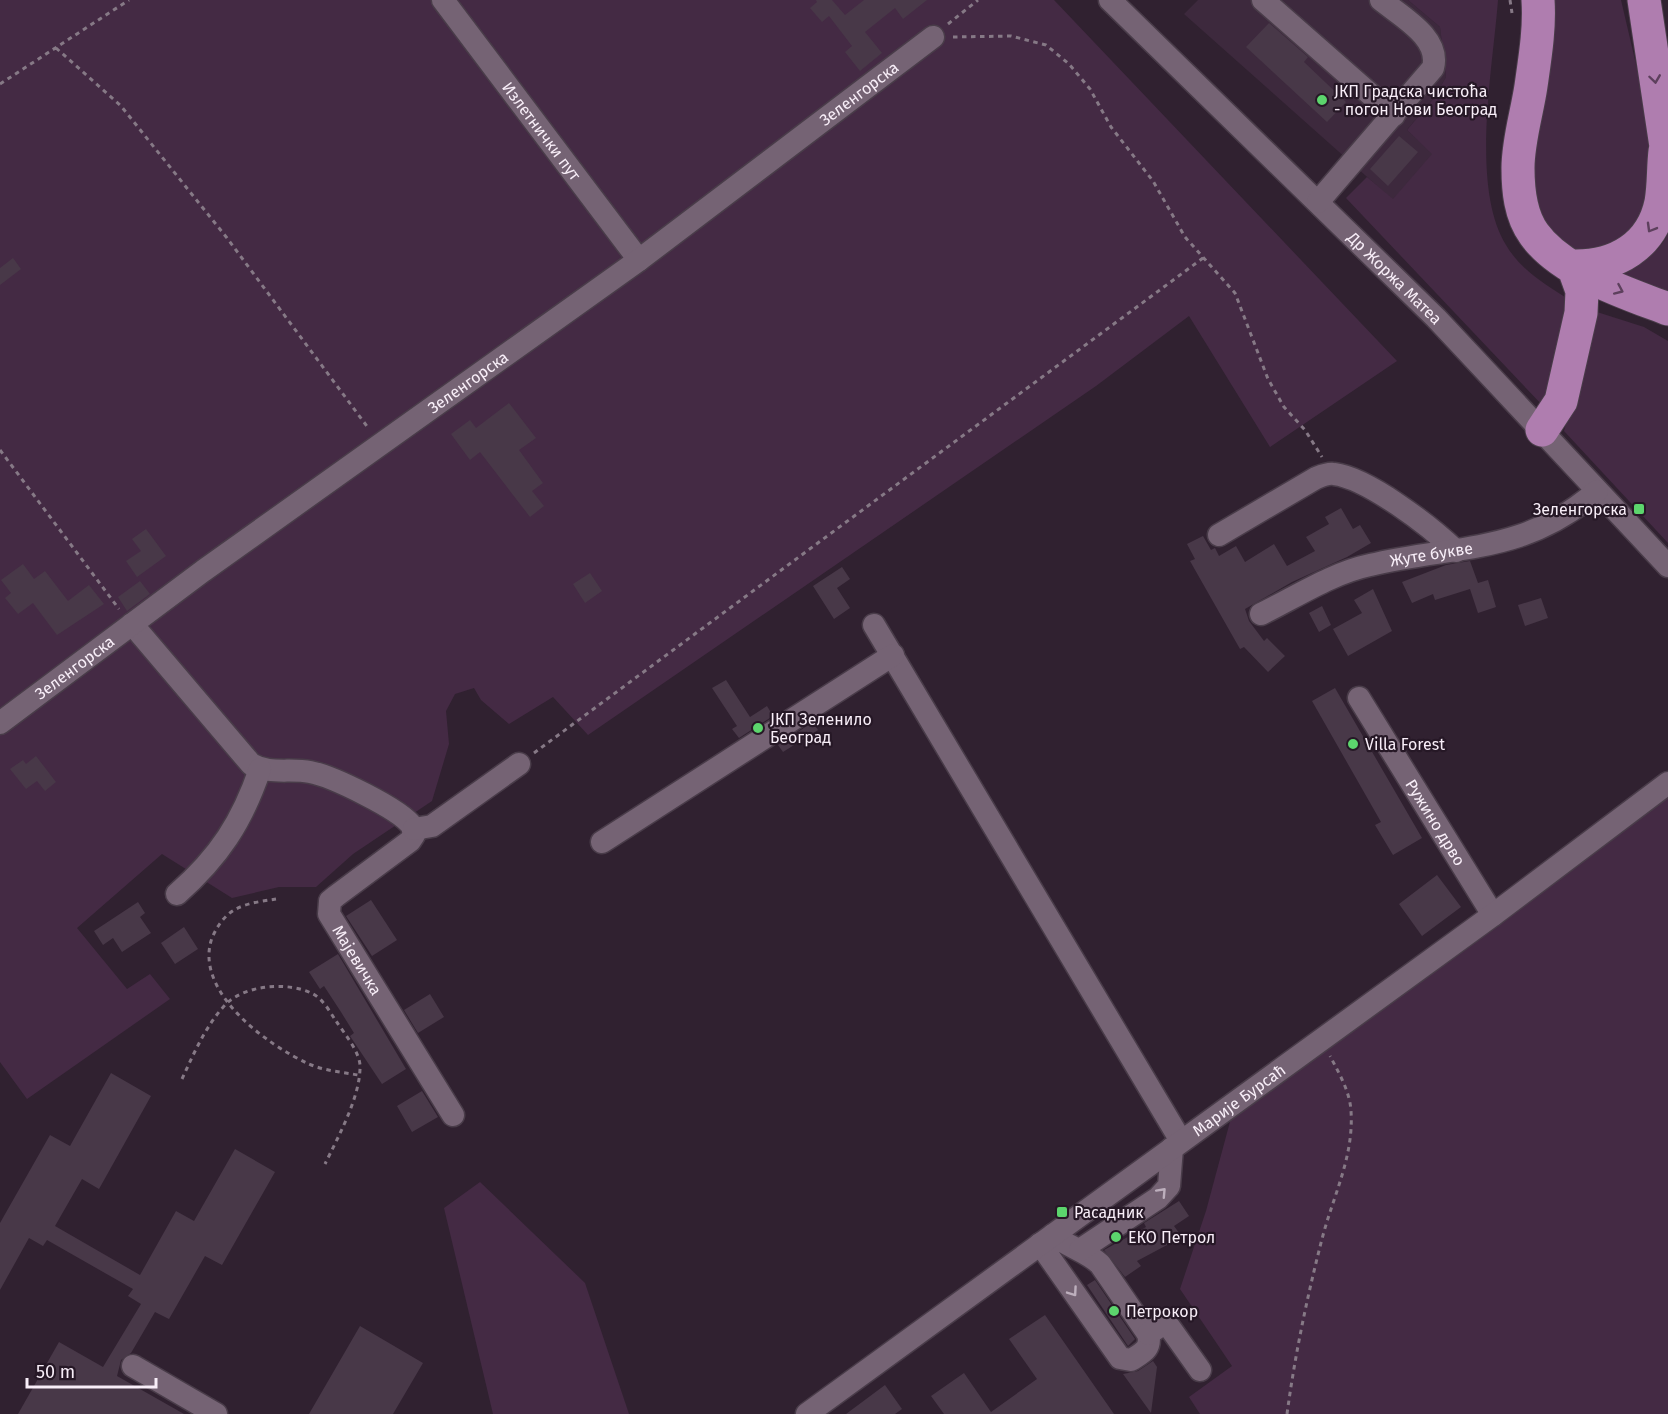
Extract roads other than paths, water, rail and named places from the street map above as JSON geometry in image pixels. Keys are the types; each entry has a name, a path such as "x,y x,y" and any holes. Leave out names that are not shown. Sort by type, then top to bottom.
{"highway":[{"path":"1573,266 1594,267 1614,261 1633,249 1649,232 1658,214 1666,155 1644,0"},
{"path":"1649,0 1668,51"},
{"path":"1534,8 1535,57 1518,166 1520,198 1533,233 1542,243 1573,266 1620,290 1668,309"},
{"path":"1542,430 1561,401 1581,313 1582,291 1573,266"}],"street":[{"name":"Излетнички пут","path":"443,0 639,260"},
{"name":"Др Жоржа Матеа","path":"1110,0 1436,318 1668,566"},
{"path":"1263,0 1394,115"},
{"path":"1318,202 1428,77 1436,57 1428,39 1381,0"},
{"name":"Зеленгорска","path":"0,723 132,624 639,260 933,37"},
{"path":"1219,535 1316,478 1331,473 1362,483 1430,528 1456,551"},
{"name":"Жуте букве","path":"1262,614 1358,568 1491,545 1535,532 1572,512 1597,490"},
{"path":"132,624 244,759 260,769 309,772 342,783 405,819 414,829 432,826 519,764"},
{"path":"874,624 1177,1144 1169,1186 1158,1198 1080,1250"},
{"path":"602,842 893,655"},
{"name":"Ружино дрво","path":"1359,698 1493,915"},
{"path":"177,894 207,867 226,841 246,805 260,769"},
{"name":"Марије Бурсаћ","path":"807,1414 1493,915 1668,783"},
{"name":"Мајевичка","path":"414,829 410,841 330,902 329,914 453,1116"},
{"path":"1046,1240 1080,1250 1100,1264 1148,1334 1149,1343 1146,1350 1131,1360 1120,1358 1046,1240"},
{"path":"1148,1334 1160,1326 1168,1325 1200,1370"},
{"path":"134,1366 216,1414"}],"place":[{"name":"ЈКП Градска чистоћа - погон Нови Београд","path":"1322,100"},
{"name":"Зеленгорска","path":"1639,509"},
{"name":"ЈКП Зеленило Београд","path":"758,728"},
{"name":"Villa Forest","path":"1353,744"},
{"name":"Расадник","path":"1062,1212"},
{"name":"ЕКО Петрол","path":"1116,1237"},
{"name":"Петрокор","path":"1114,1311"}]}
